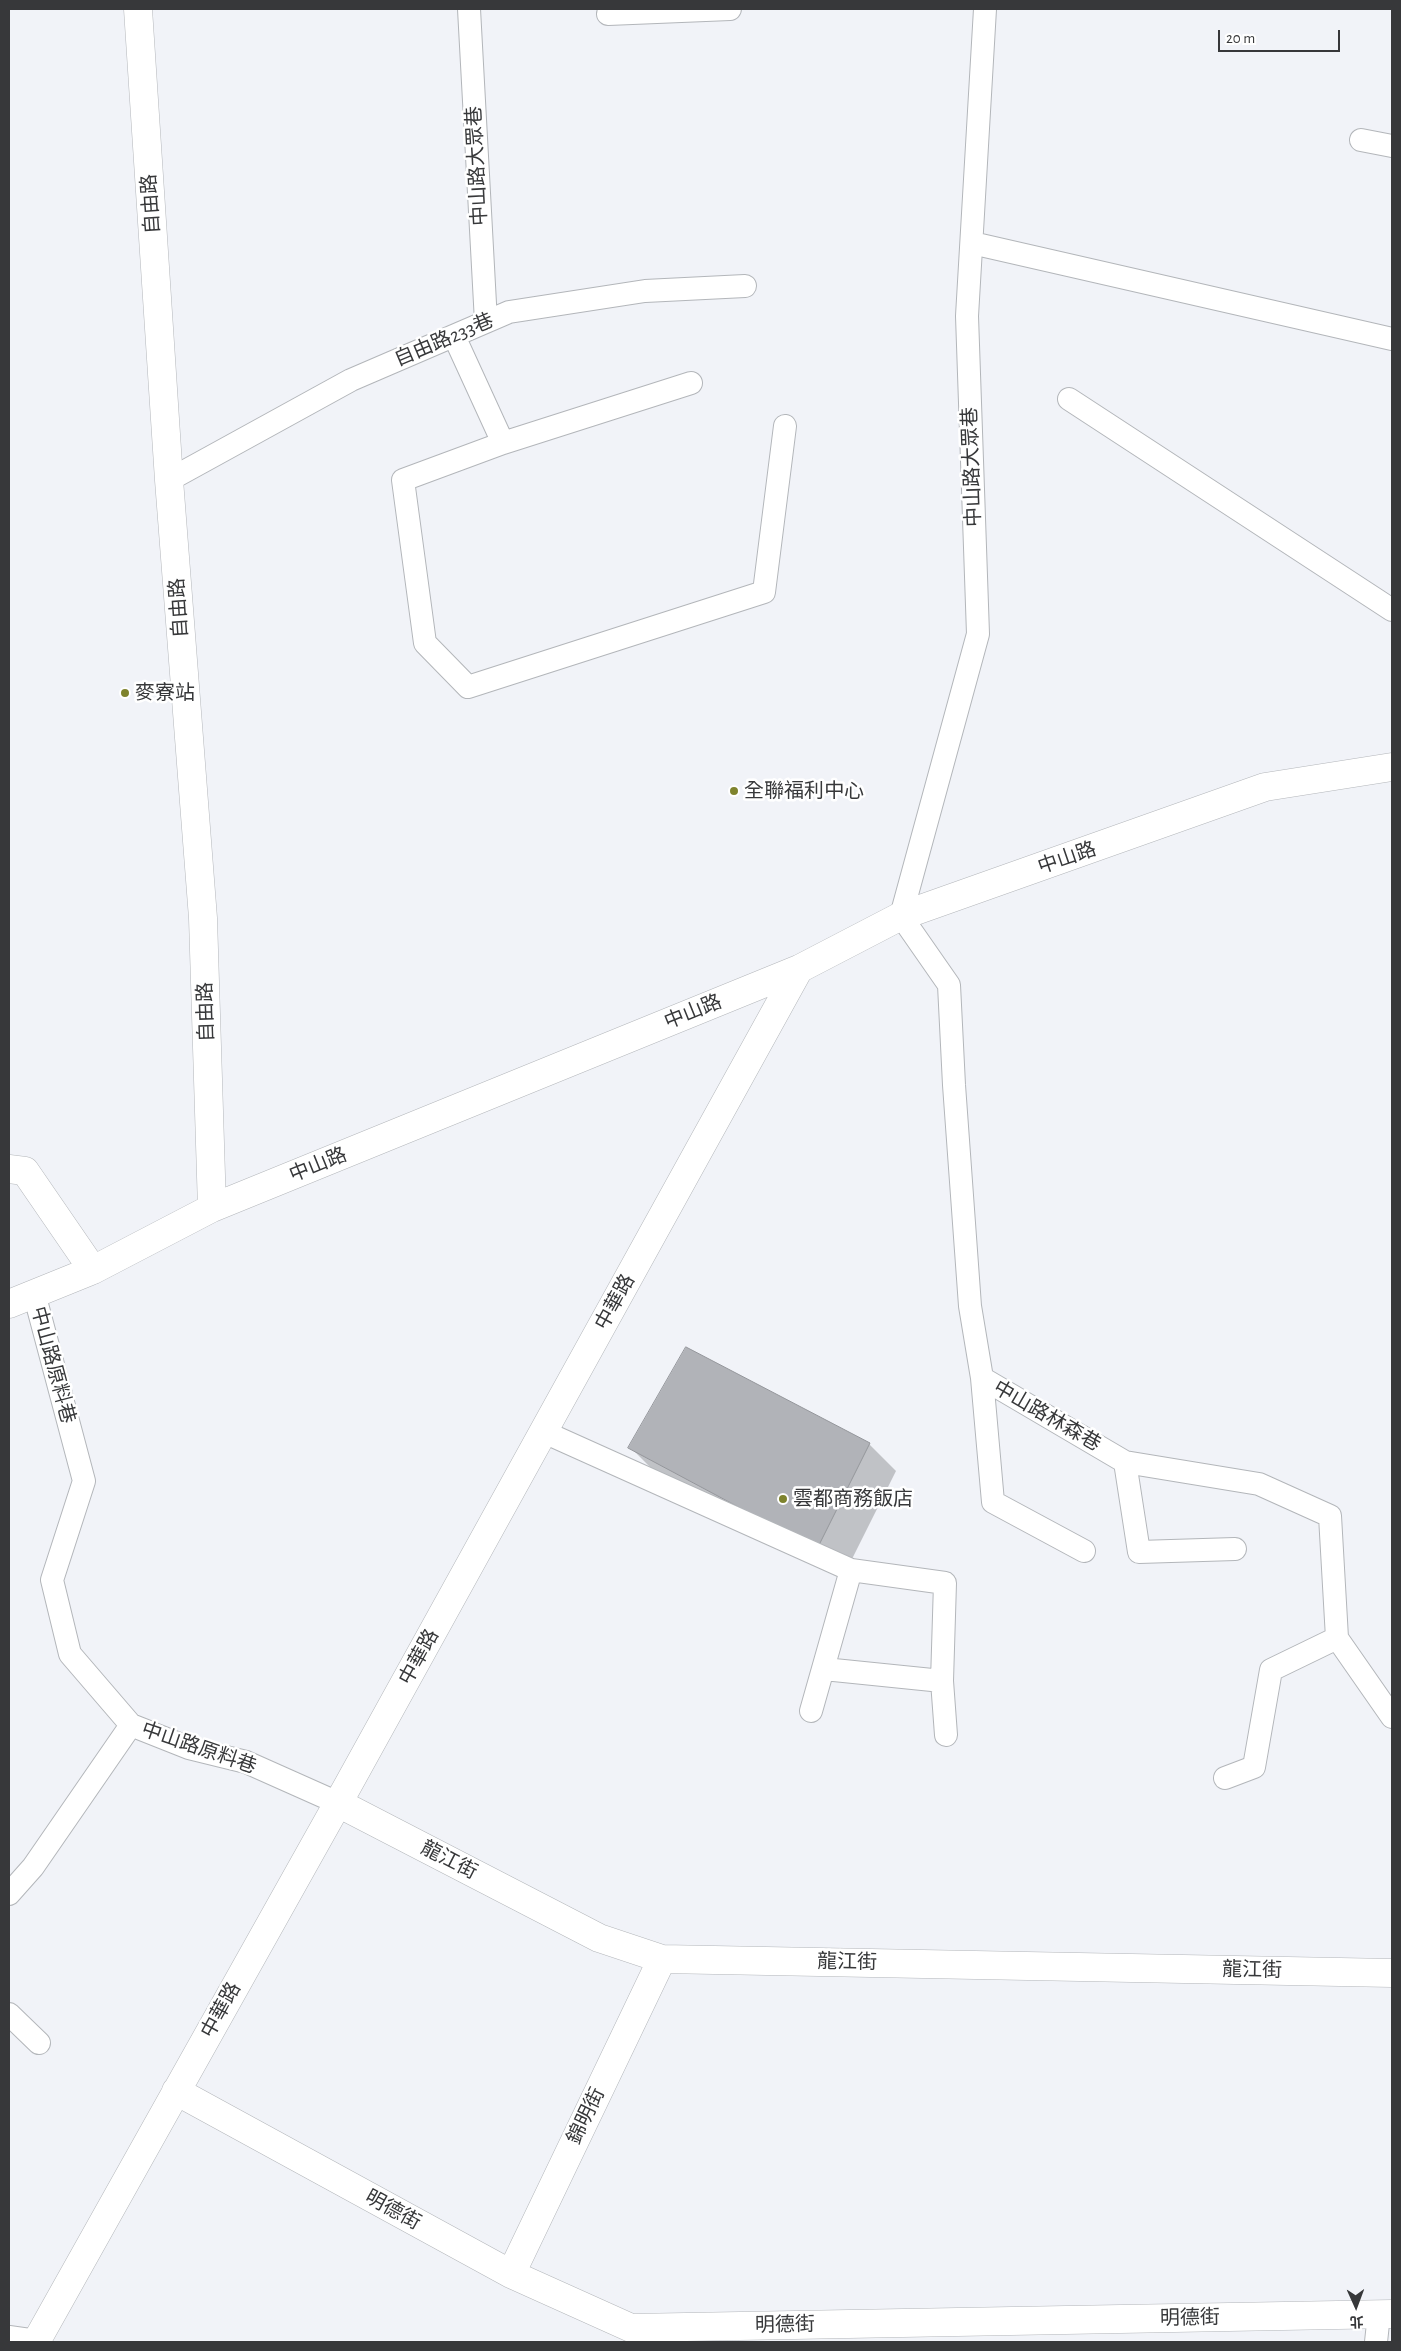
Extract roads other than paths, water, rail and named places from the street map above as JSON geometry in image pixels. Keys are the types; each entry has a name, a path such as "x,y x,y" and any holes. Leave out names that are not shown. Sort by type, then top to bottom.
{"street":[{"name":"自由路","path":"138,9 169,480 203,918 212,1208"},
{"name":"中山路","path":"9,1304 93,1270 212,1208 799,969 902,916 1266,787 1392,767"},
{"name":"中華路","path":"36,2342 544,1432 799,969"},
{"path":"9,1169 25,1171 93,1270"},
{"name":"龍江街","path":"338,1802 599,1938 662,1958 1392,1973"},
{"name":"錦明街","path":"511,2274 662,1958"},
{"name":"明德街","path":"176,2091 511,2274 631,2328 1385,2314"}],"lane":[{"name":"中山路大眾巷","path":"469,9 486,322"},
{"path":"608,14 730,9"},
{"name":"中山路大眾巷","path":"902,916 978,634 967,316 985,9"},
{"path":"1361,140 1392,146"},
{"path":"972,243 1392,338"},
{"name":"自由路233巷","path":"169,480 351,380 510,312 645,291 745,286"},
{"path":"454,336 503,443"},
{"path":"691,383 503,443 403,480 425,643 468,687 764,592 785,426"},
{"path":"1069,399 1392,610"},
{"name":"中山路林森巷","path":"902,916 949,985 970,1306 982,1378 1125,1462 1259,1484 1330,1516 1337,1638"},
{"name":"中山路原料巷","path":"34,1293 84,1481 52,1580 70,1654 131,1725 189,1748 246,1762 338,1802"},
{"path":"982,1378 993,1502 1084,1551"},
{"path":"544,1432 851,1570 945,1583 942,1681 946,1735"},
{"path":"1125,1462 1139,1552 1235,1549"},
{"path":"811,1711 851,1570"},
{"path":"1225,1778 1254,1766 1271,1670 1337,1638 1392,1717"},
{"path":"824,1669 942,1681"},
{"path":"9,1894 33,1867 131,1725"},
{"path":"9,2014 39,2043"},
{"path":"1376,2342 1385,2314"},
{"path":"9,2336 36,2342"}],"place":[{"name":"麥寮站","path":"125,693"},
{"name":"全聯福利中心","path":"734,791"},
{"name":"雲都商務飯店","path":"783,1499"}]}
